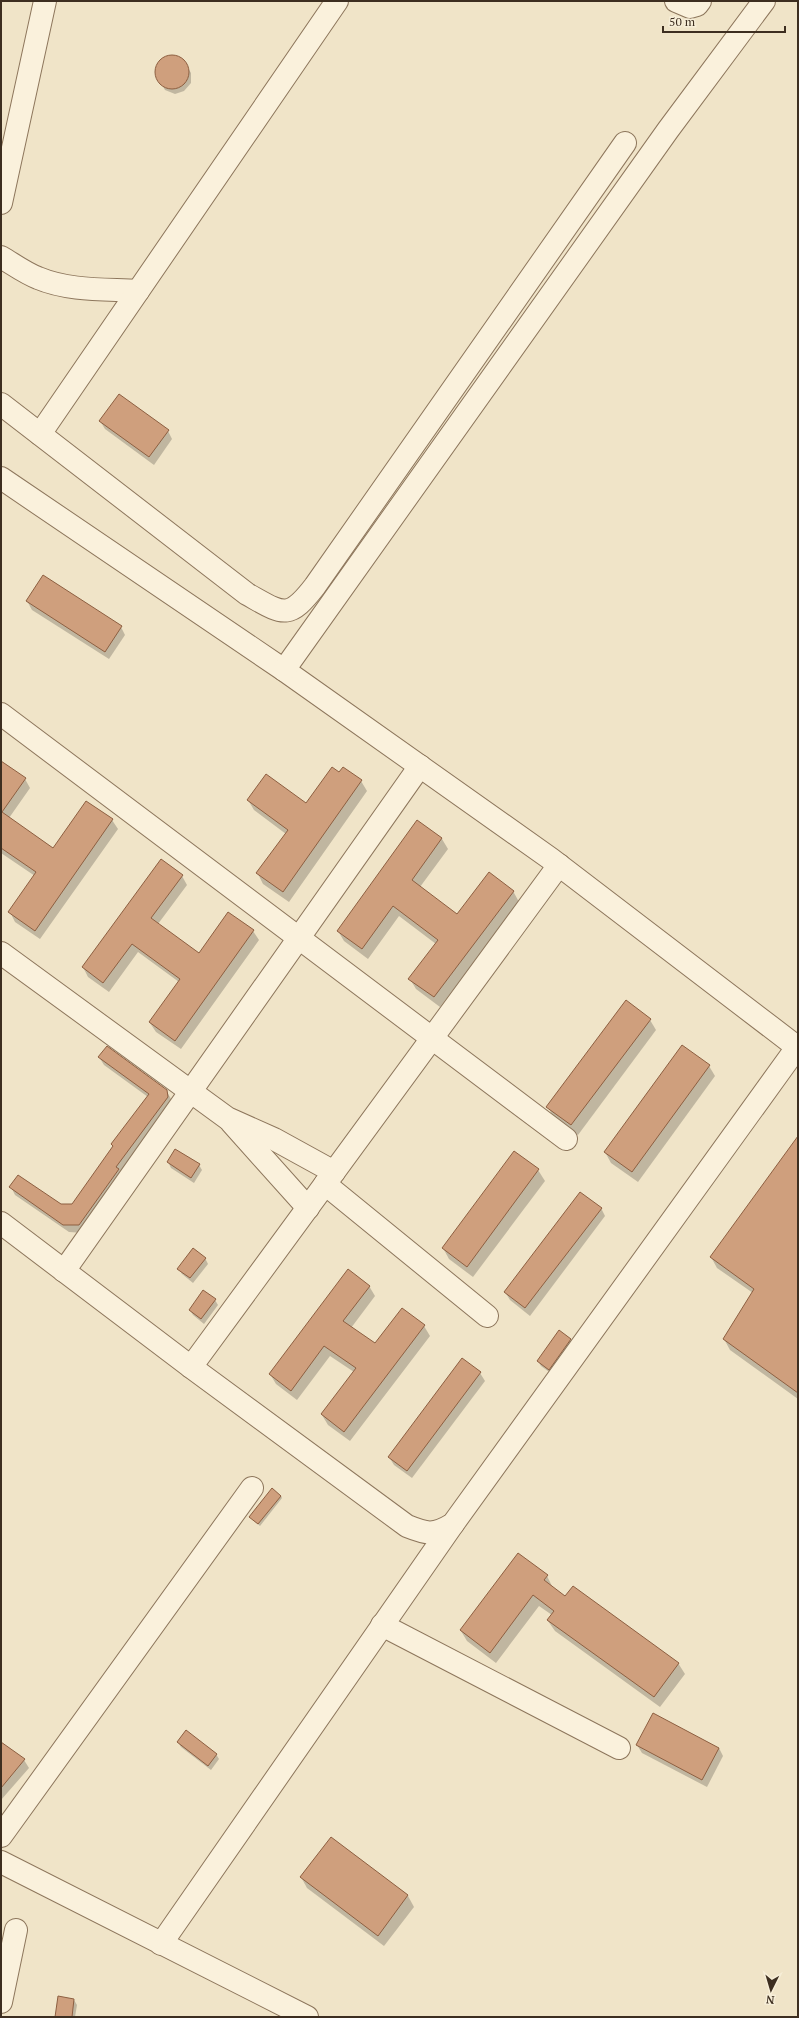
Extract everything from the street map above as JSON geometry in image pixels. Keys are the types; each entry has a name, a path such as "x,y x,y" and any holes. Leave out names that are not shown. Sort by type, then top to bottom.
{"street":[{"path":"1,203 45,1"},
{"path":"40,434 337,1"},
{"path":"676,1 690,8 697,5 700,1"},
{"path":"284,670 668,130 764,1"},
{"path":"1,404 247,594 277,611 293,610 301,604 315,586 625,143"},
{"path":"1,257 37,278 52,283 79,288 138,291"},
{"path":"1,478 284,670 559,865 798,1046 453,1524 161,1944"},
{"path":"1,714 298,939 566,1139"},
{"path":"64,1271 420,766"},
{"path":"191,1367 559,865"},
{"path":"1,953 227,1118 308,1208"},
{"path":"227,1118 274,1139 329,1178 487,1316"},
{"path":"1,1223 191,1367 406,1526 426,1533 439,1532 453,1524"},
{"path":"1,1836 252,1488"},
{"path":"382,1625 619,1748"},
{"path":"1,1862 308,2017"},
{"path":"1,2002 16,1930"}],"building":[{"path":"172,55 184,60 189,72 184,84 172,89 160,84 155,72 160,60"},
{"path":"119,394 169,430 149,457 99,421"},
{"path":"43,575 122,626 105,652 26,601"},
{"path":"1,761 26,778 2,812 53,848 86,801 113,819 35,931 8,912 36,872 1,848"},
{"path":"332,767 339,772 343,767 362,780 283,892 256,873 288,830 247,800 266,774 306,803"},
{"path":"417,820 442,838 412,880 457,914 489,872 514,891 434,997 408,979 438,940 393,906 362,949 337,931"},
{"path":"161,859 183,875 151,918 199,953 228,912 254,930 175,1041 149,1022 180,979 132,944 103,983 82,967"},
{"path":"626,1000 651,1019 571,1125 546,1107"},
{"path":"682,1045 710,1065 632,1172 604,1152"},
{"path":"107,1046 167,1090 168,1097 116,1167 119,1169 79,1225 63,1225 9,1187 18,1175 61,1204 72,1204 113,1146 111,1144 149,1094 98,1057"},
{"path":"798,1136 798,1393 723,1339 754,1289 710,1257"},
{"path":"175,1149 200,1164 191,1178 167,1162"},
{"path":"514,1151 539,1169 467,1267 442,1248"},
{"path":"580,1192 602,1208 525,1308 504,1292"},
{"path":"193,1248 206,1258 190,1278 177,1269"},
{"path":"348,1269 370,1286 343,1321 375,1343 402,1308 425,1325 344,1432 321,1414 356,1368 324,1346 291,1391 269,1374"},
{"path":"203,1290 216,1299 201,1319 189,1310"},
{"path":"559,1330 571,1339 549,1370 537,1361"},
{"path":"462,1358 481,1372 407,1471 388,1457"},
{"path":"272,1488 281,1496 258,1524 249,1517"},
{"path":"518,1553 548,1575 544,1580 565,1596 573,1586 679,1663 654,1697 547,1620 554,1611 533,1595 490,1653 460,1630"},
{"path":"653,1713 719,1748 702,1780 636,1745"},
{"path":"186,1730 217,1754 208,1766 177,1742"},
{"path":"1,1742 25,1759 1,1788"},
{"path":"331,1837 408,1895 378,1936 300,1877"},
{"path":"58,1996 74,1999 72,2017 55,2017"}]}
